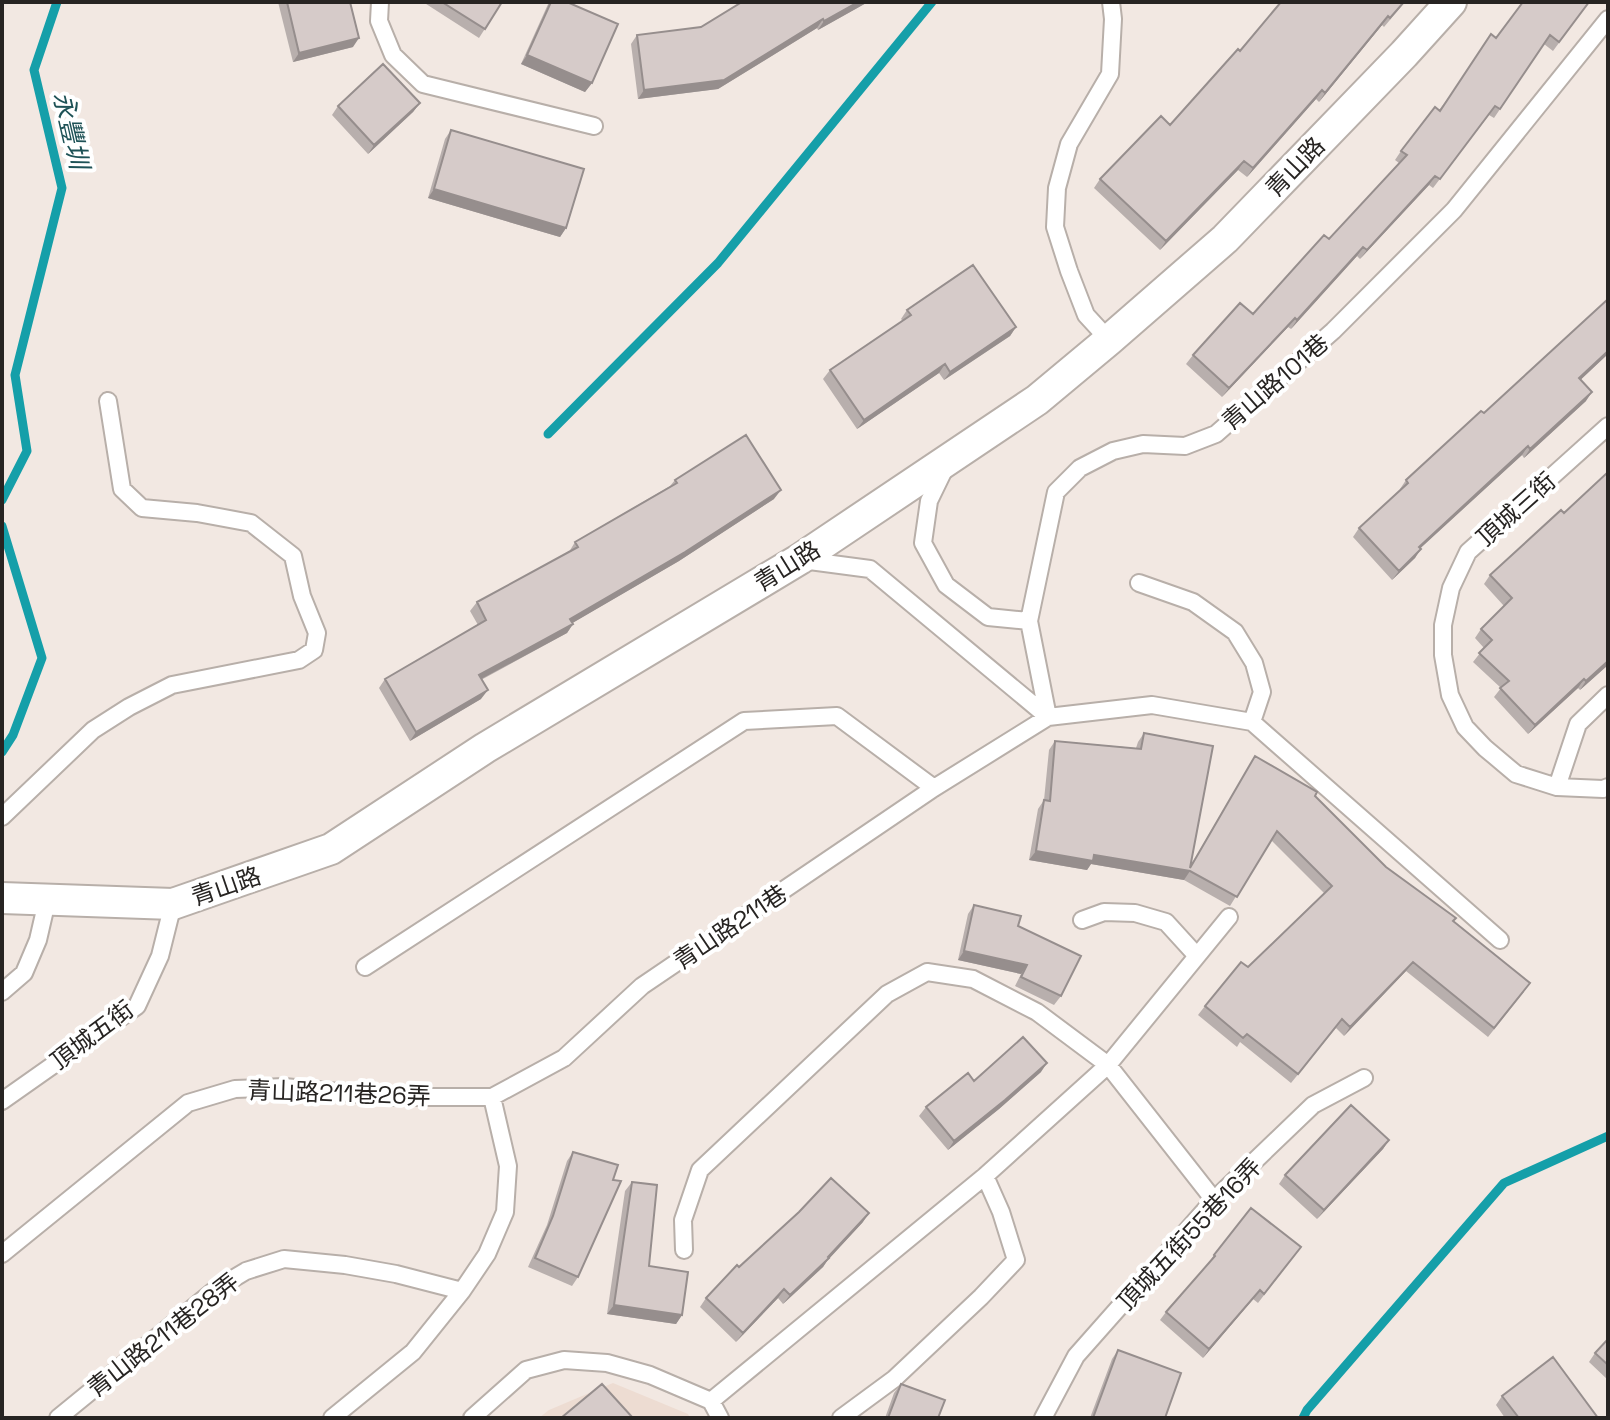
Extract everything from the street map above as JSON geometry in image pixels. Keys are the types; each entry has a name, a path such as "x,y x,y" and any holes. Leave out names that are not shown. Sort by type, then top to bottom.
{"street":[{"name":"青山路","path":"2,898 173,904 331,849 485,748 800,559 1037,400 1109,340 1225,239 1451,2"}],"lane":[{"path":"380,2 379,21 393,55 423,84 594,126"},
{"path":"1109,340 1086,315 1055,227 1057,188 1069,144 1110,74 1111,2"},
{"name":"青山路101巷","path":"1048,717 1029,621 1056,492 1080,468 1113,451 1143,444 1185,446 1216,434 1333,331 1454,210 1608,19"},
{"path":"2,817 93,730 129,707 172,685 299,660 314,650 317,633 302,596 293,556 251,523 197,513 142,508 122,489 108,401"},
{"name":"頂城三街","path":"1608,426 1468,552 1451,588 1443,625 1443,655 1450,695 1465,727 1485,748 1516,774 1557,787 1608,787"},
{"path":"949,460 929,501 923,543 946,585 988,617 1029,621"},
{"path":"800,559 870,569 1048,717 1152,705 1252,722 1500,940"},
{"path":"1139,583 1193,602 1235,632 1254,663 1262,692 1252,722"},
{"path":"1557,787 1578,724 1608,695"},
{"path":"365,967 744,721 837,716 934,788"},
{"name":"青山路211巷","path":"492,1097 564,1058 642,986 934,788 1048,717"},
{"path":"2,992 24,973 38,940 47,901"},
{"name":"頂城五街","path":"2,1101 137,1006 160,956 173,904"},
{"path":"1082,920 1104,912 1135,913 1166,922 1197,956"},
{"path":"711,1401 985,1176 1108,1065 1229,917"},
{"path":"684,1250 683,1220 700,1170 887,994 927,972 973,979 1037,1012 1108,1065 1214,1200"},
{"name":"頂城五街55巷16弄","path":"1043,1418 1076,1356 1214,1200 1313,1105 1364,1078"},
{"name":"青山路211巷26弄","path":"2,1254 188,1103 235,1089 284,1087 394,1097 492,1097"},
{"path":"332,1418 413,1352 487,1254 505,1212 508,1166 492,1097"},
{"path":"841,1418 894,1379 1016,1260 1001,1212 985,1176"},
{"name":"青山路211巷28弄","path":"58,1418 216,1289 246,1271 284,1259 396,1274 462,1291"},
{"path":"472,1418 526,1370 564,1360 607,1363 650,1375 711,1401 720,1418"}],"shaded area":[{"path":"613,1383 688,1414 690,1418 539,1418 549,1410"}],"building":[{"path":"287,2 350,2 359,38 299,53"},
{"path":"442,2 502,2 485,29"},
{"path":"551,2 567,2 618,24 592,83 527,55"},
{"path":"742,2 858,2 823,19 724,80 644,90 637,35 701,27"},
{"path":"1281,2 1404,2 1390,18 1388,16 1325,93 1322,90 1253,168 1244,161 1166,241 1100,179 1161,116 1170,125"},
{"path":"1523,2 1589,2 1559,42 1550,35 1500,109 1495,106 1440,179 1435,176 1367,250 1363,247 1297,320 1295,318 1229,388 1193,355 1240,303 1253,314 1324,235 1329,239 1407,155 1401,151 1435,107 1440,111 1491,34 1496,38"},
{"path":"383,64 420,103 374,145 338,106"},
{"path":"451,130 584,169 566,228 434,189"},
{"path":"973,265 1016,327 950,372 945,364 864,420 830,370 911,315 907,310"},
{"path":"1608,299 1608,351 1579,378 1592,392 1530,449 1528,446 1419,547 1421,549 1399,571 1359,528 1481,411 1484,413"},
{"path":"746,435 781,490 685,552 570,619 573,624 479,675 488,690 416,732 385,679 486,620 477,602 578,547 575,542 677,483 675,480"},
{"path":"1608,472 1608,661 1535,725 1500,688 1509,681 1479,653 1492,640 1481,629 1512,598 1490,575"},
{"path":"1144,733 1213,746 1190,868 1255,756 1317,792 1315,796 1386,867 1456,918 1453,921 1530,983 1494,1028 1413,962 1350,1027 1342,1019 1298,1074 1247,1034 1243,1038 1205,1006 1241,962 1248,967 1332,886 1277,831 1237,897 1190,871 1094,855 1093,861 1036,851 1044,800 1050,801 1055,741 1141,749"},
{"path":"974,905 1021,916 1018,926 1081,956 1061,996 1021,977 1027,965 964,951"},
{"path":"1023,1037 1047,1063 954,1141 926,1107 968,1073 974,1081"},
{"path":"1351,1105 1389,1140 1324,1210 1285,1175"},
{"path":"573,1152 618,1165 613,1180 621,1181 578,1277 535,1258 553,1216"},
{"path":"831,1178 869,1213 829,1258 790,1295 784,1289 743,1333 706,1298"},
{"path":"632,1182 657,1185 649,1266 688,1272 682,1315 614,1305"},
{"path":"1251,1208 1301,1247 1264,1294 1260,1290 1209,1349 1166,1312 1215,1256"},
{"path":"1608,1339 1608,1365 1595,1353"},
{"path":"1118,1350 1181,1373 1165,1418 1093,1418"},
{"path":"1553,1357 1598,1418 1519,1418 1502,1396"},
{"path":"602,1384 633,1418 561,1418"},
{"path":"901,1384 945,1400 938,1418 888,1418"}],"waterway":[{"name":"永豐圳","path":"2,500 27,451 15,375 62,188 34,70 57,2"},
{"path":"548,434 718,263 932,2"},
{"name":"永豐圳","path":"2,526 42,658 13,735 2,752"},
{"path":"1303,1418 1504,1183 1608,1136"}]}
